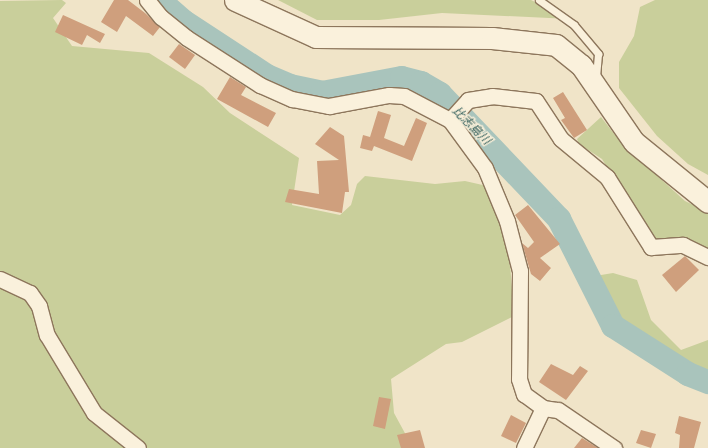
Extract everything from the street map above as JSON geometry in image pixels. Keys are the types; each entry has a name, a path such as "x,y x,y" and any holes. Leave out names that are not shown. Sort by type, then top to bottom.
{"street":[{"path":"147,0 161,17 187,38 260,85 292,99 329,106 366,102 389,95 404,96 450,120 484,168 507,221 520,271 519,379 524,394 543,408 558,410 614,448"},
{"path":"235,0 316,37 492,38 556,45 581,65 595,90 634,142 708,202"},
{"path":"450,120 468,100 492,96 536,101 561,139 607,177 651,247 683,245 708,257"},
{"path":"0,279 30,293 39,306 47,335 94,413 138,448"},
{"path":"524,448 543,408"}],"lane":[{"path":"539,0 574,25 598,54 595,90"}],"green space":[{"path":"62,0 66,3 53,18 72,46 149,53 203,87 230,113 299,158 292,205 340,215 351,205 357,184 365,176 435,184 465,181 487,186 509,250 514,316 462,342 446,344 391,379 394,413 413,448 0,448 0,1"},
{"path":"278,0 531,0 570,19 442,13 379,20 317,20"},
{"path":"655,0 708,0 708,175 688,164 657,136 619,88 619,62 634,36 640,7"},
{"path":"601,117 622,144 685,201 708,212 708,262 667,243 655,244 602,159 579,144 577,139"},
{"path":"613,273 637,280 651,320 681,350 708,340 708,373 670,361 604,322 590,299 593,282 601,275"}],"building":[{"path":"114,0 128,0 160,27 153,36 126,16 117,32 101,22"},
{"path":"63,15 105,34 100,43 87,35 82,45 55,32"},
{"path":"179,44 195,55 185,69 169,57"},
{"path":"230,77 246,87 241,95 276,113 268,127 217,99"},
{"path":"563,92 587,130 574,138 561,120 565,118 553,98"},
{"path":"378,111 391,115 384,138 404,146 416,118 427,123 412,161 374,146 372,151 360,148 363,135 370,137"},
{"path":"330,127 344,136 349,192 345,192 342,213 285,202 289,189 319,194 317,161 339,160 315,144"},
{"path":"528,205 560,244 540,258 551,268 540,281 531,274 522,243 528,248 534,242 515,215"},
{"path":"685,256 699,270 676,292 662,275"},
{"path":"551,364 573,375 580,366 588,371 566,400 539,382"},
{"path":"379,397 391,399 385,429 373,426"},
{"path":"511,415 526,423 516,443 501,436"},
{"path":"679,416 701,422 694,448 679,448 680,435 675,433"},
{"path":"420,430 425,448 401,448 397,435"},
{"path":"641,430 656,434 651,448 636,443"},
{"path":"582,438 598,448 574,448"}],"waterway":[{"name":"比志島川","path":"159,0 183,21 267,76 290,86 322,93 402,78 421,83 440,94 559,219 613,326 688,374 708,382"}]}
